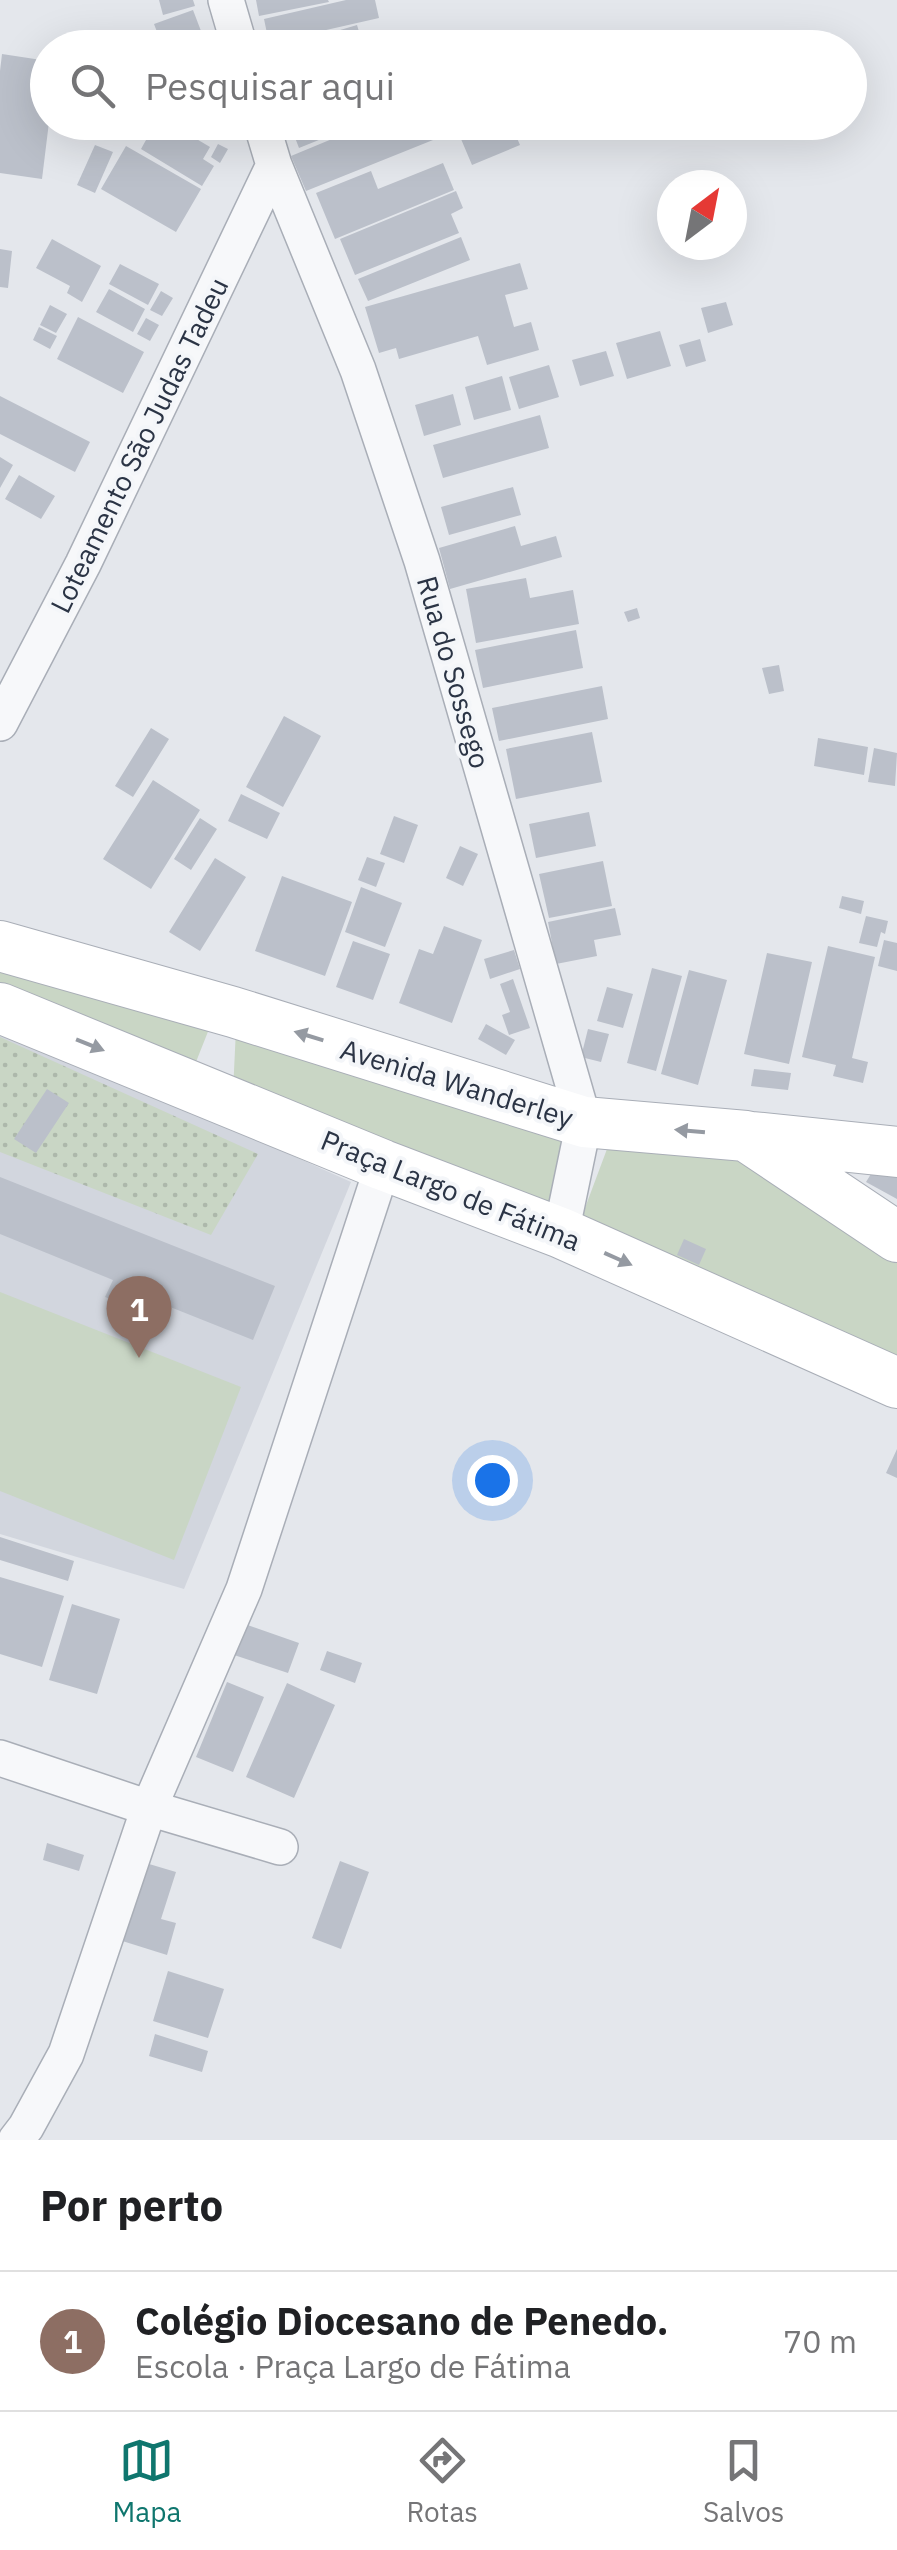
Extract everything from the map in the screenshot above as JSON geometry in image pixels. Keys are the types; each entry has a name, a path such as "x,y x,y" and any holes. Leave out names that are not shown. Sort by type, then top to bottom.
{"main road":[{"name":"Avenida Wanderley","path":"0,946 233,1012 584,1122 746,1136 897,1236"},
{"name":"Praça Largo de Fátima","path":"0,1008 560,1234 897,1383"},
{"path":"206,1091 233,1012"},
{"path":"746,1136 897,1152"}],"street":[{"path":"226,0 235,30"},
{"name":"Rua do Sossego","path":"266,140 358,370 422,561 584,1122 560,1234"},
{"name":"Loteamento São Judas Tadeu","path":"0,723 83,564 274,165"},
{"path":"16,2140 66,2054 148,1808 244,1589 383,1165"},
{"path":"0,1758 148,1808 280,1846"}],"shaded area":[{"path":"0,1024 351,1182 184,1589 0,1534"}],"green space":[{"path":"0,964 213,1019 192,1072 0,993"},
{"path":"236,1029 574,1137 558,1220 233,1092"},
{"path":"0,1037 258,1154 211,1235 0,1152"},
{"path":"610,1141 756,1158 809,1186 897,1262 897,1358 576,1232"},
{"path":"0,1292 241,1387 174,1560 0,1491"}],"building":[{"path":"159,0 193,0 195,6 163,15"},
{"path":"256,0 328,0 329,2 259,16"},
{"path":"346,0 375,0 379,18 326,30 266,30 264,19"},
{"path":"193,10 201,30 156,30 154,24"},
{"path":"2,54 30,58 30,140 47,140 42,179 0,173"},
{"path":"146,140 198,140 210,147 203,159 214,166 202,186 141,149"},
{"path":"296,140 319,140 299,148"},
{"path":"330,140 433,140 306,191 291,156"},
{"path":"461,140 518,140 520,145 472,165"},
{"path":"218,144 228,149 220,163 211,157"},
{"path":"95,145 113,152 95,193 77,185"},
{"path":"126,146 201,189 176,232 101,189"},
{"path":"443,163 454,190 335,239 316,193 371,171 378,189"},
{"path":"456,191 463,208 451,214 459,233 355,275 340,239"},
{"path":"461,237 470,260 368,301 358,279"},
{"path":"52,239 101,266 82,302 67,293 70,286 36,268"},
{"path":"0,249 12,251 8,288 0,287"},
{"path":"520,263 528,289 505,295 514,327 531,322 539,350 487,365 478,336 399,359 396,348 379,353 365,307"},
{"path":"120,264 159,284 148,305 109,284"},
{"path":"109,289 145,309 133,332 96,312"},
{"path":"161,291 173,298 162,316 150,310"},
{"path":"726,302 733,325 708,333 701,308"},
{"path":"50,305 67,314 56,333 40,325"},
{"path":"78,317 144,352 123,393 57,359"},
{"path":"146,318 159,325 150,341 137,334"},
{"path":"39,327 57,336 50,349 33,340"},
{"path":"660,331 671,366 627,379 616,343"},
{"path":"700,339 706,361 686,367 679,345"},
{"path":"606,351 614,376 580,386 572,360"},
{"path":"549,365 559,397 519,409 509,377"},
{"path":"502,376 511,410 474,420 465,387"},
{"path":"453,394 461,425 424,436 415,405"},
{"path":"0,396 90,442 75,472 0,434"},
{"path":"540,415 549,448 443,478 433,445"},
{"path":"0,457 13,465 0,488"},
{"path":"19,475 55,496 41,519 5,499"},
{"path":"513,487 521,515 449,535 441,507"},
{"path":"515,526 521,546 556,536 562,557 450,589 439,548"},
{"path":"526,578 530,598 573,590 579,624 476,643 466,589"},
{"path":"637,608 640,618 628,622 624,612"},
{"path":"576,630 583,668 483,688 475,650"},
{"path":"779,665 784,691 769,694 762,668"},
{"path":"602,686 608,719 499,741 492,708"},
{"path":"284,716 321,736 283,807 246,787"},
{"path":"151,728 169,739 133,797 115,786"},
{"path":"592,732 602,782 516,799 506,749"},
{"path":"818,738 868,747 864,775 814,766"},
{"path":"874,748 897,753 895,786 868,782"},
{"path":"153,780 200,810 151,889 103,859"},
{"path":"241,794 280,813 267,839 228,821"},
{"path":"589,812 596,846 536,858 529,824"},
{"path":"394,816 418,825 404,863 380,854"},
{"path":"200,818 217,829 191,870 174,859"},
{"path":"460,846 478,854 463,886 446,878"},
{"path":"367,857 385,863 376,887 358,880"},
{"path":"215,858 246,877 200,951 169,932"},
{"path":"603,861 612,906 549,918 539,874"},
{"path":"282,876 352,902 325,976 255,951"},
{"path":"361,887 402,903 385,947 345,932"},
{"path":"842,896 864,901 861,914 839,908"},
{"path":"615,908 621,935 594,940 597,956 556,964 548,922"},
{"path":"866,916 888,921 877,947 859,943"},
{"path":"444,926 482,940 452,1023 399,1003 419,949 433,954"},
{"path":"884,940 897,943 897,971 878,966"},
{"path":"353,941 390,954 373,1000 336,987"},
{"path":"828,946 875,957 852,1058 868,1062 863,1083 833,1076 836,1065 802,1057"},
{"path":"514,950 520,969 490,979 484,959"},
{"path":"767,953 812,962 789,1064 744,1054"},
{"path":"652,968 682,976 656,1071 627,1063"},
{"path":"689,970 727,980 698,1085 661,1074"},
{"path":"513,979 530,1028 509,1035 502,1015 510,1012 500,984"},
{"path":"607,987 633,994 623,1028 597,1021"},
{"path":"486,1024 515,1040 506,1055 478,1039"},
{"path":"588,1029 609,1034 601,1062 581,1057"},
{"path":"754,1069 791,1073 788,1090 751,1086"},
{"path":"47,1089 69,1103 36,1153 14,1139"},
{"path":"879,1161 897,1164 897,1199 866,1182"},
{"path":"0,1177 275,1286 253,1340 135,1293 130,1307 105,1297 113,1280 0,1234"},
{"path":"684,1239 706,1249 699,1265 677,1255"},
{"path":"897,1449 897,1478 886,1473"},
{"path":"0,1537 74,1561 68,1581 0,1560"},
{"path":"0,1577 64,1596 42,1667 0,1654"},
{"path":"72,1604 120,1619 97,1694 49,1680"},
{"path":"242,1623 299,1643 288,1673 231,1654"},
{"path":"327,1651 362,1663 355,1683 320,1670"},
{"path":"227,1682 264,1697 233,1772 196,1757"},
{"path":"287,1683 335,1705 294,1798 246,1777"},
{"path":"47,1843 84,1855 79,1871 43,1860"},
{"path":"139,1861 176,1872 161,1919 176,1923 167,1955 116,1939"},
{"path":"340,1861 369,1872 341,1949 312,1938"},
{"path":"168,1971 224,1989 208,2038 153,2021"},
{"path":"155,2034 208,2051 202,2072 149,2056"}],"place":[{"name":"Colégio Diocesano de Penedo.","path":"139,1358"}]}
